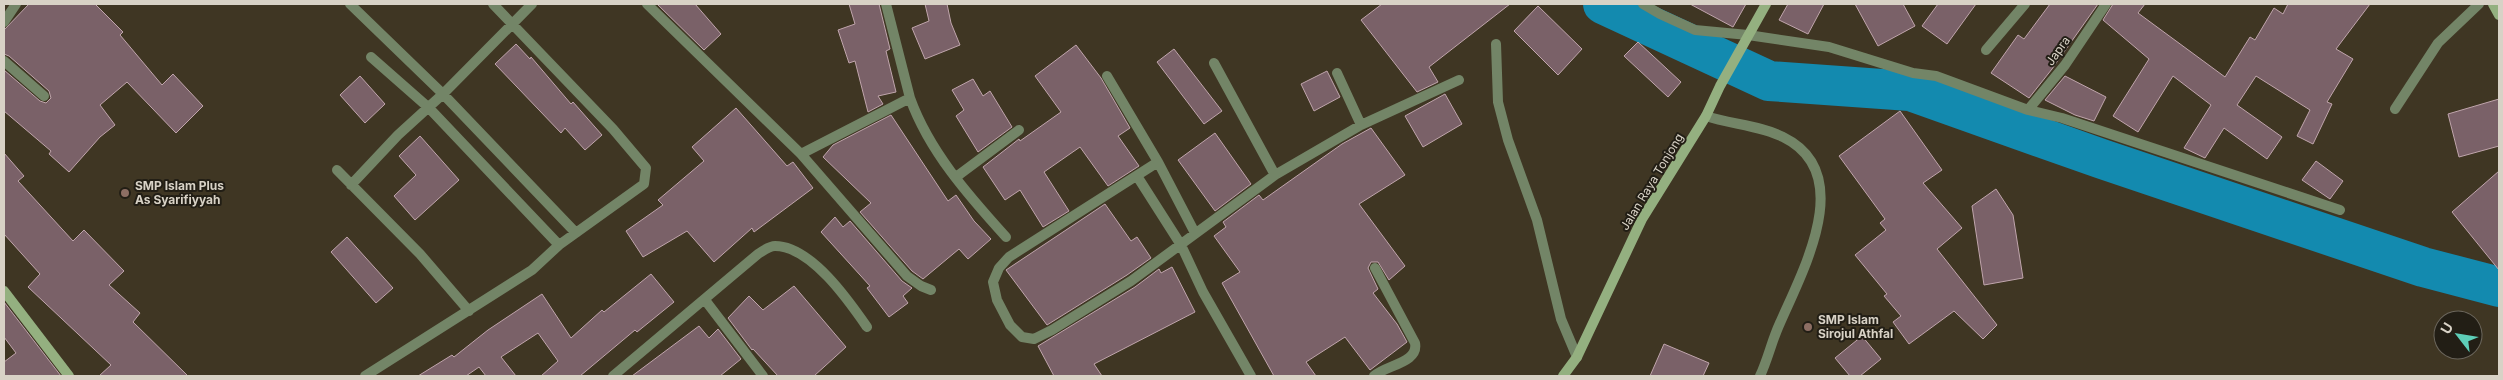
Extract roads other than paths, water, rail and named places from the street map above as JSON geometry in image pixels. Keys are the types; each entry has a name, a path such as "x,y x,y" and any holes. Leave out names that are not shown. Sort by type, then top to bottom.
{"main road":[{"name":"Jalan Raya Tonjong","path":"1563,376 1577,357 1642,219 1706,116 1720,86 1766,4"},
{"path":"2493,4 2499,15"},
{"path":"4,291 69,376"}],"street":[{"path":"4,22 16,4"},
{"path":"350,4 443,94 576,233"},
{"path":"365,376 532,270 559,246 644,184 646,168 613,128 493,4"},
{"path":"351,184 398,135 429,108 532,4"},
{"path":"647,4 801,154 906,276 931,290"},
{"path":"886,4 910,98 918,121 970,196 1006,237"},
{"path":"1644,4 1660,14 1695,30 1748,35 1828,47 1912,73 1936,76 2028,110 2062,118 2340,210"},
{"path":"1986,50 2026,4"},
{"name":"Japra","path":"2028,110 2065,65 2106,4"},
{"path":"2395,109 2438,43 2479,4"},
{"path":"1496,44 1498,102 1508,140 1537,220 1561,319 1577,357"},
{"path":"371,57 429,108 559,246"},
{"path":"4,61 44,96"},
{"path":"1214,63 1275,175"},
{"path":"1336,73 1361,125"},
{"path":"1108,76 1158,162 1195,233"},
{"path":"1158,162 1009,257 999,268 993,282 996,300 1010,325 1022,337 1034,339 1052,330 1131,281 1275,175 1361,125 1459,80"},
{"path":"801,154 910,98"},
{"path":"1706,116 1784,137 1808,156 1816,168 1819,182 1819,226 1760,376"},
{"path":"956,177 1020,130"},
{"path":"336,170 420,254 469,311"},
{"path":"1137,176 1182,245 1203,292 1251,376"},
{"path":"613,376 706,300 758,254 770,247 777,246 804,257 824,273 868,327"},
{"path":"1374,376 1406,360 1415,354 1416,350 1415,343 1375,268"},
{"path":"706,300 763,376"}],"waterway":[{"path":"1603,4 1769,81 1910,91 2102,159 2423,267 2499,287"}],"place":[{"name":"SMP Islam Plus As Syarifiyyah","path":"125,193"},
{"name":"SMP Islam Sirojul Athfal","path":"1808,327"}]}
